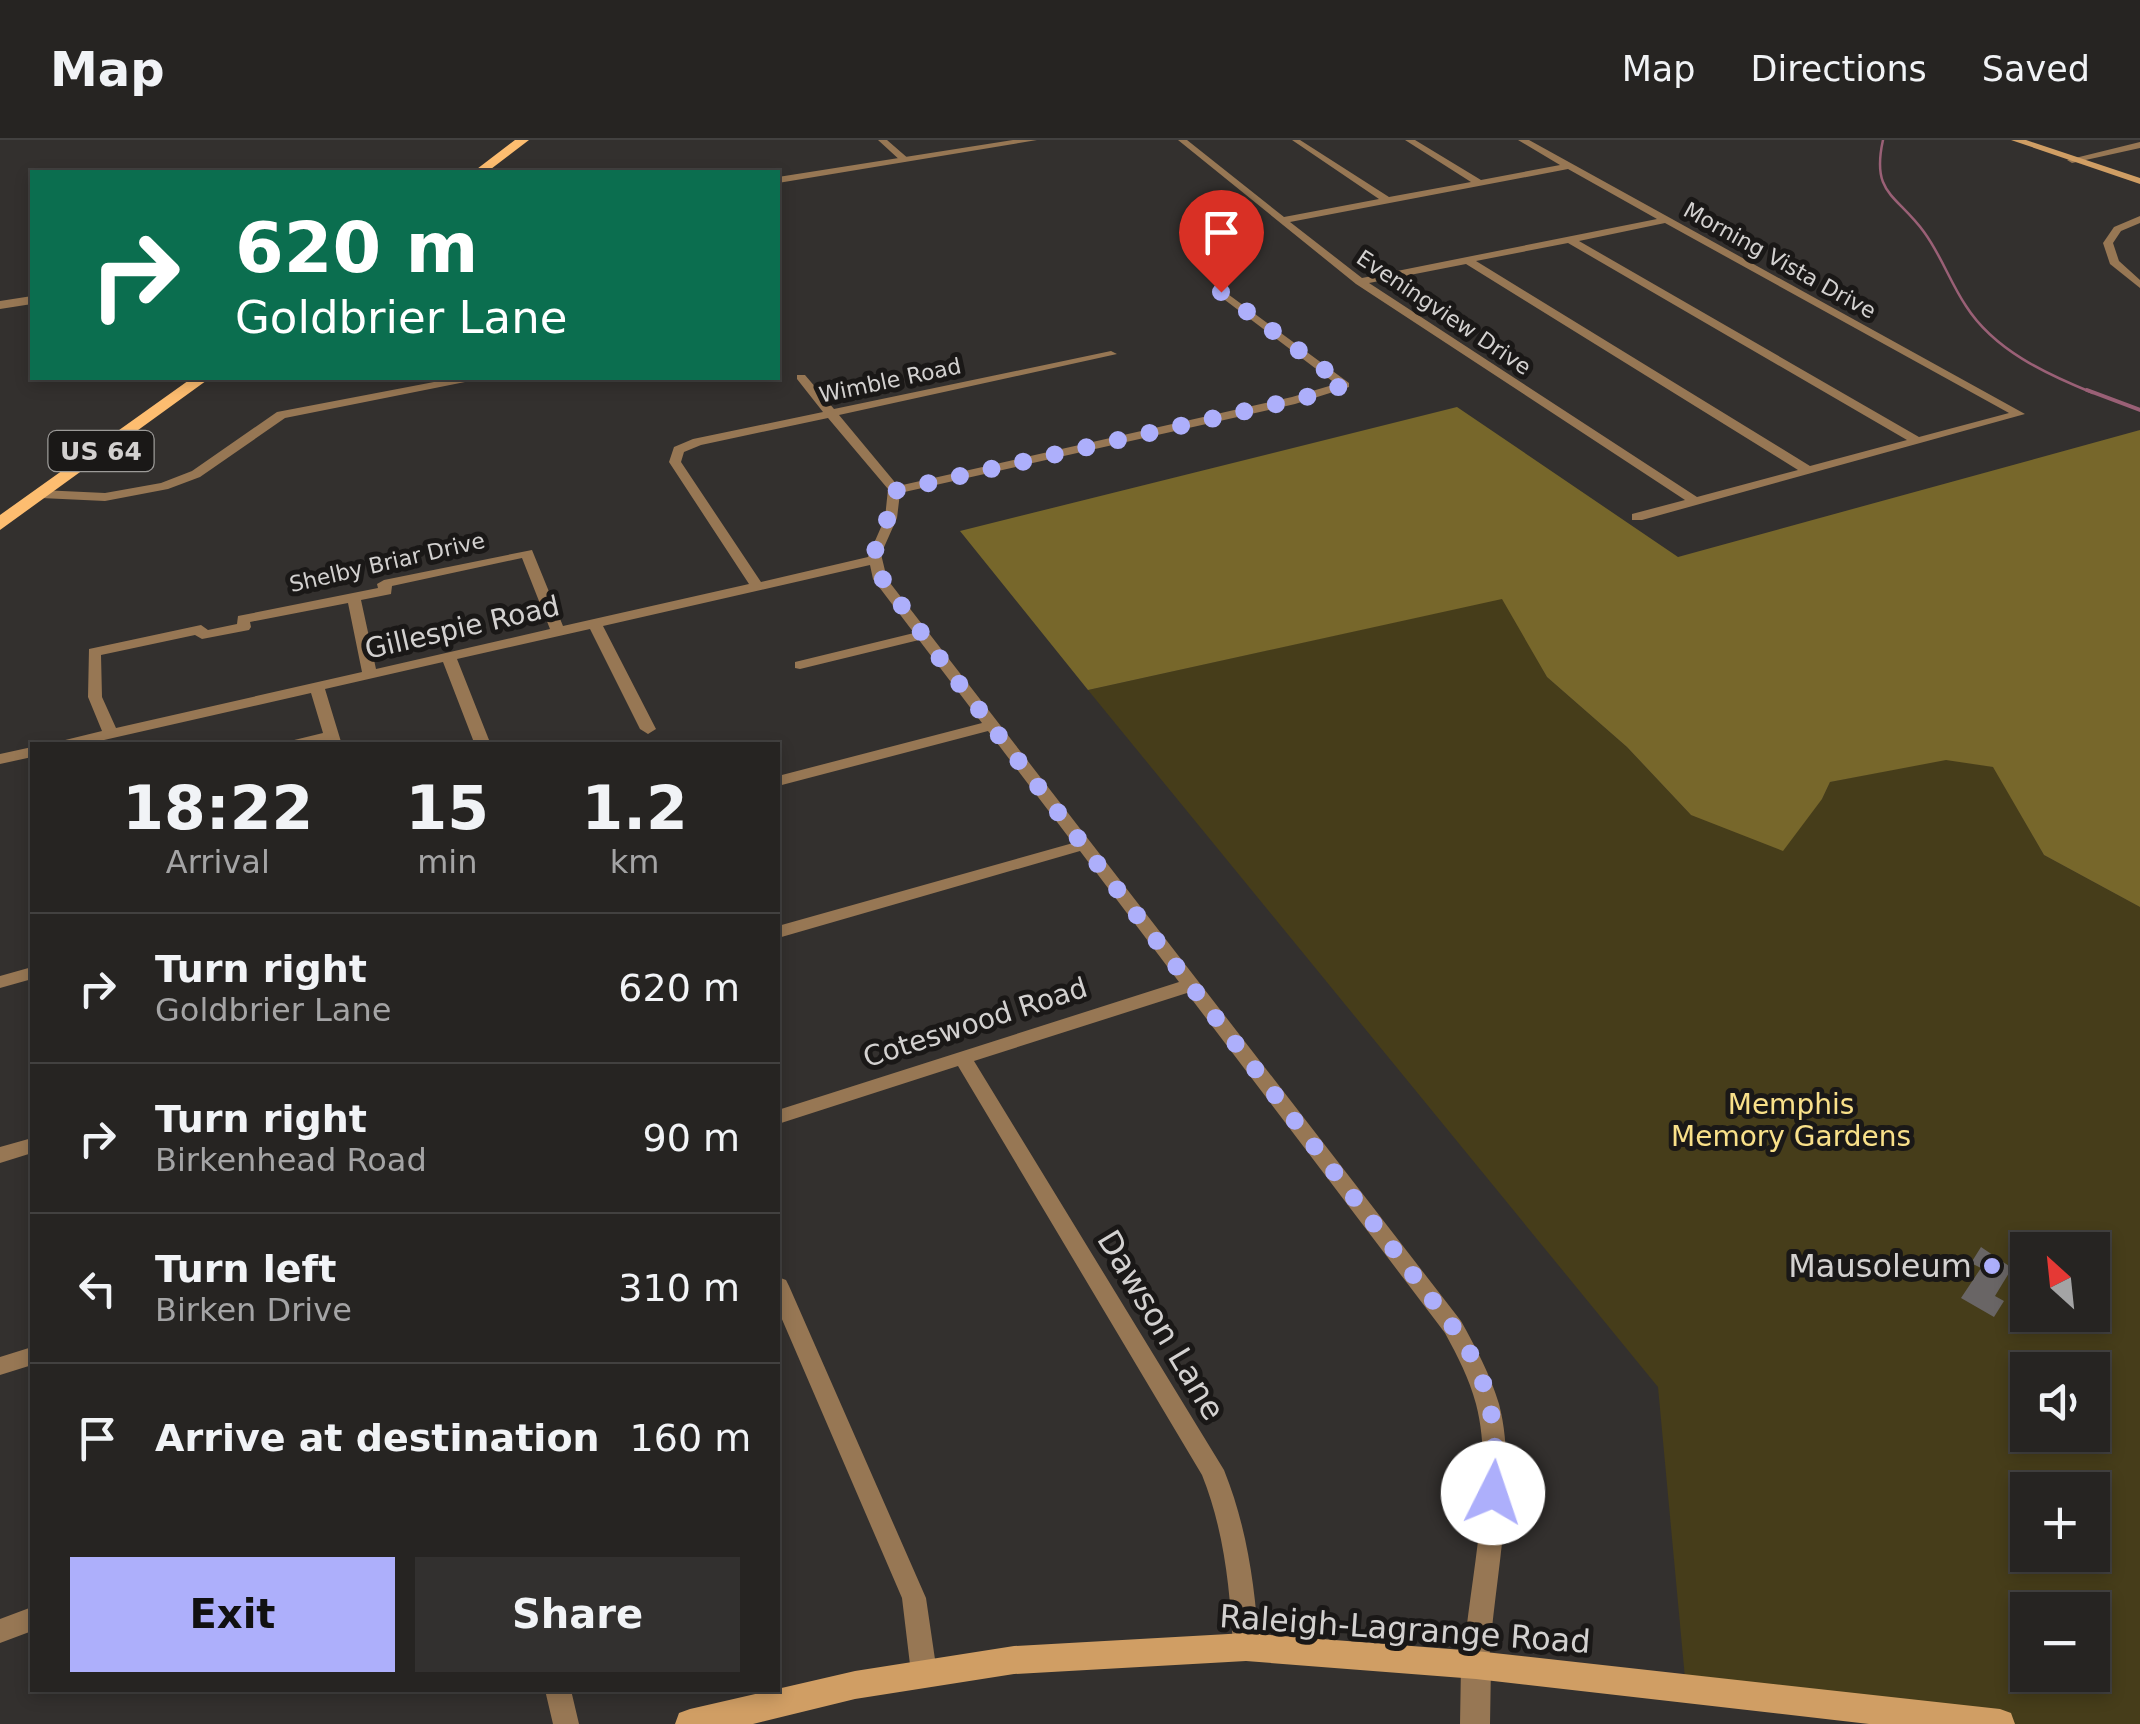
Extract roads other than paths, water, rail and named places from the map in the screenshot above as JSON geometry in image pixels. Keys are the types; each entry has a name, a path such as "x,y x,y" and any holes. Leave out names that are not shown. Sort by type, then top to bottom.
{"main road":[{"path":"483,170 523,140"},
{"path":"2016,140 2140,182"},
{"name":"US 64","path":"0,524 199,380"},
{"name":"Raleigh-Lagrange Road","path":"690,1724 924,1673 1073,1655 1246,1647 1476,1665 2000,1724"}],"street":[{"path":"882,140 904,160"},
{"path":"780,180 1032,140"},
{"name":"Eveningview Drive","path":"1182,140 1360,282 1695,501"},
{"path":"1409,140 1480,183"},
{"name":"Morning Vista Drive","path":"1522,140 2019,414 1917,442"},
{"path":"1296,141 1387,200"},
{"path":"2072,160 2140,145"},
{"path":"1284,220 1569,166"},
{"path":"2140,219 2118,229 2108,243 2114,262 2140,284"},
{"path":"1360,282 1665,220"},
{"path":"1569,240 1917,442"},
{"path":"1467,260 1809,470"},
{"path":"894,491 1303,398 1345,385 1221,292"},
{"path":"0,305 30,300"},
{"name":"Wimble Road","path":"756,585 675,462 672,449 1111,354"},
{"path":"801,378 894,491 891,518 873,560 880,579 1453,1326 1480,1373 1489,1400 1497,1454 1476,1665 1475,1724"},
{"path":"42,494 105,497 164,486 196,474 281,415 460,380"},
{"path":"1637,516 1917,442"},
{"name":"Shelby Briar Drive","path":"112,734 95,697 94,652 200,629 202,636 244,627 242,619 354,594 354,598 386,590 384,584 528,554 558,631"},
{"name":"Gillespie Road","path":"76,742 873,560"},
{"path":"354,598 370,674"},
{"path":"594,623 648,729"},
{"path":"800,666 922,634"},
{"path":"448,656 482,742"},
{"path":"317,686 333,740"},
{"path":"780,780 992,726"},
{"path":"0,759 30,752"},
{"path":"780,931 1083,844"},
{"path":"0,982 30,974"},
{"name":"Coteswood Road","path":"780,1115 1190,985"},
{"name":"Dawson Lane","path":"962,1058 1212,1470 1243,1583 1246,1647"},
{"path":"0,1155 30,1147"},
{"path":"780,1291 914,1598 924,1673"},
{"path":"0,1366 30,1357"},
{"path":"0,1631 30,1620"},
{"path":"558,1692 566,1724"}],"waterway":[{"path":"1883,140 1883,183 1930,241 1978,322 2022,359 2093,393"},
{"path":"2087,390 2140,410"}],"place":[{"name":"Mausoleum","path":"1992,1266"}],"park label":[{"name":"Memphis Memory Gardens","path":"1791,1120"}]}
